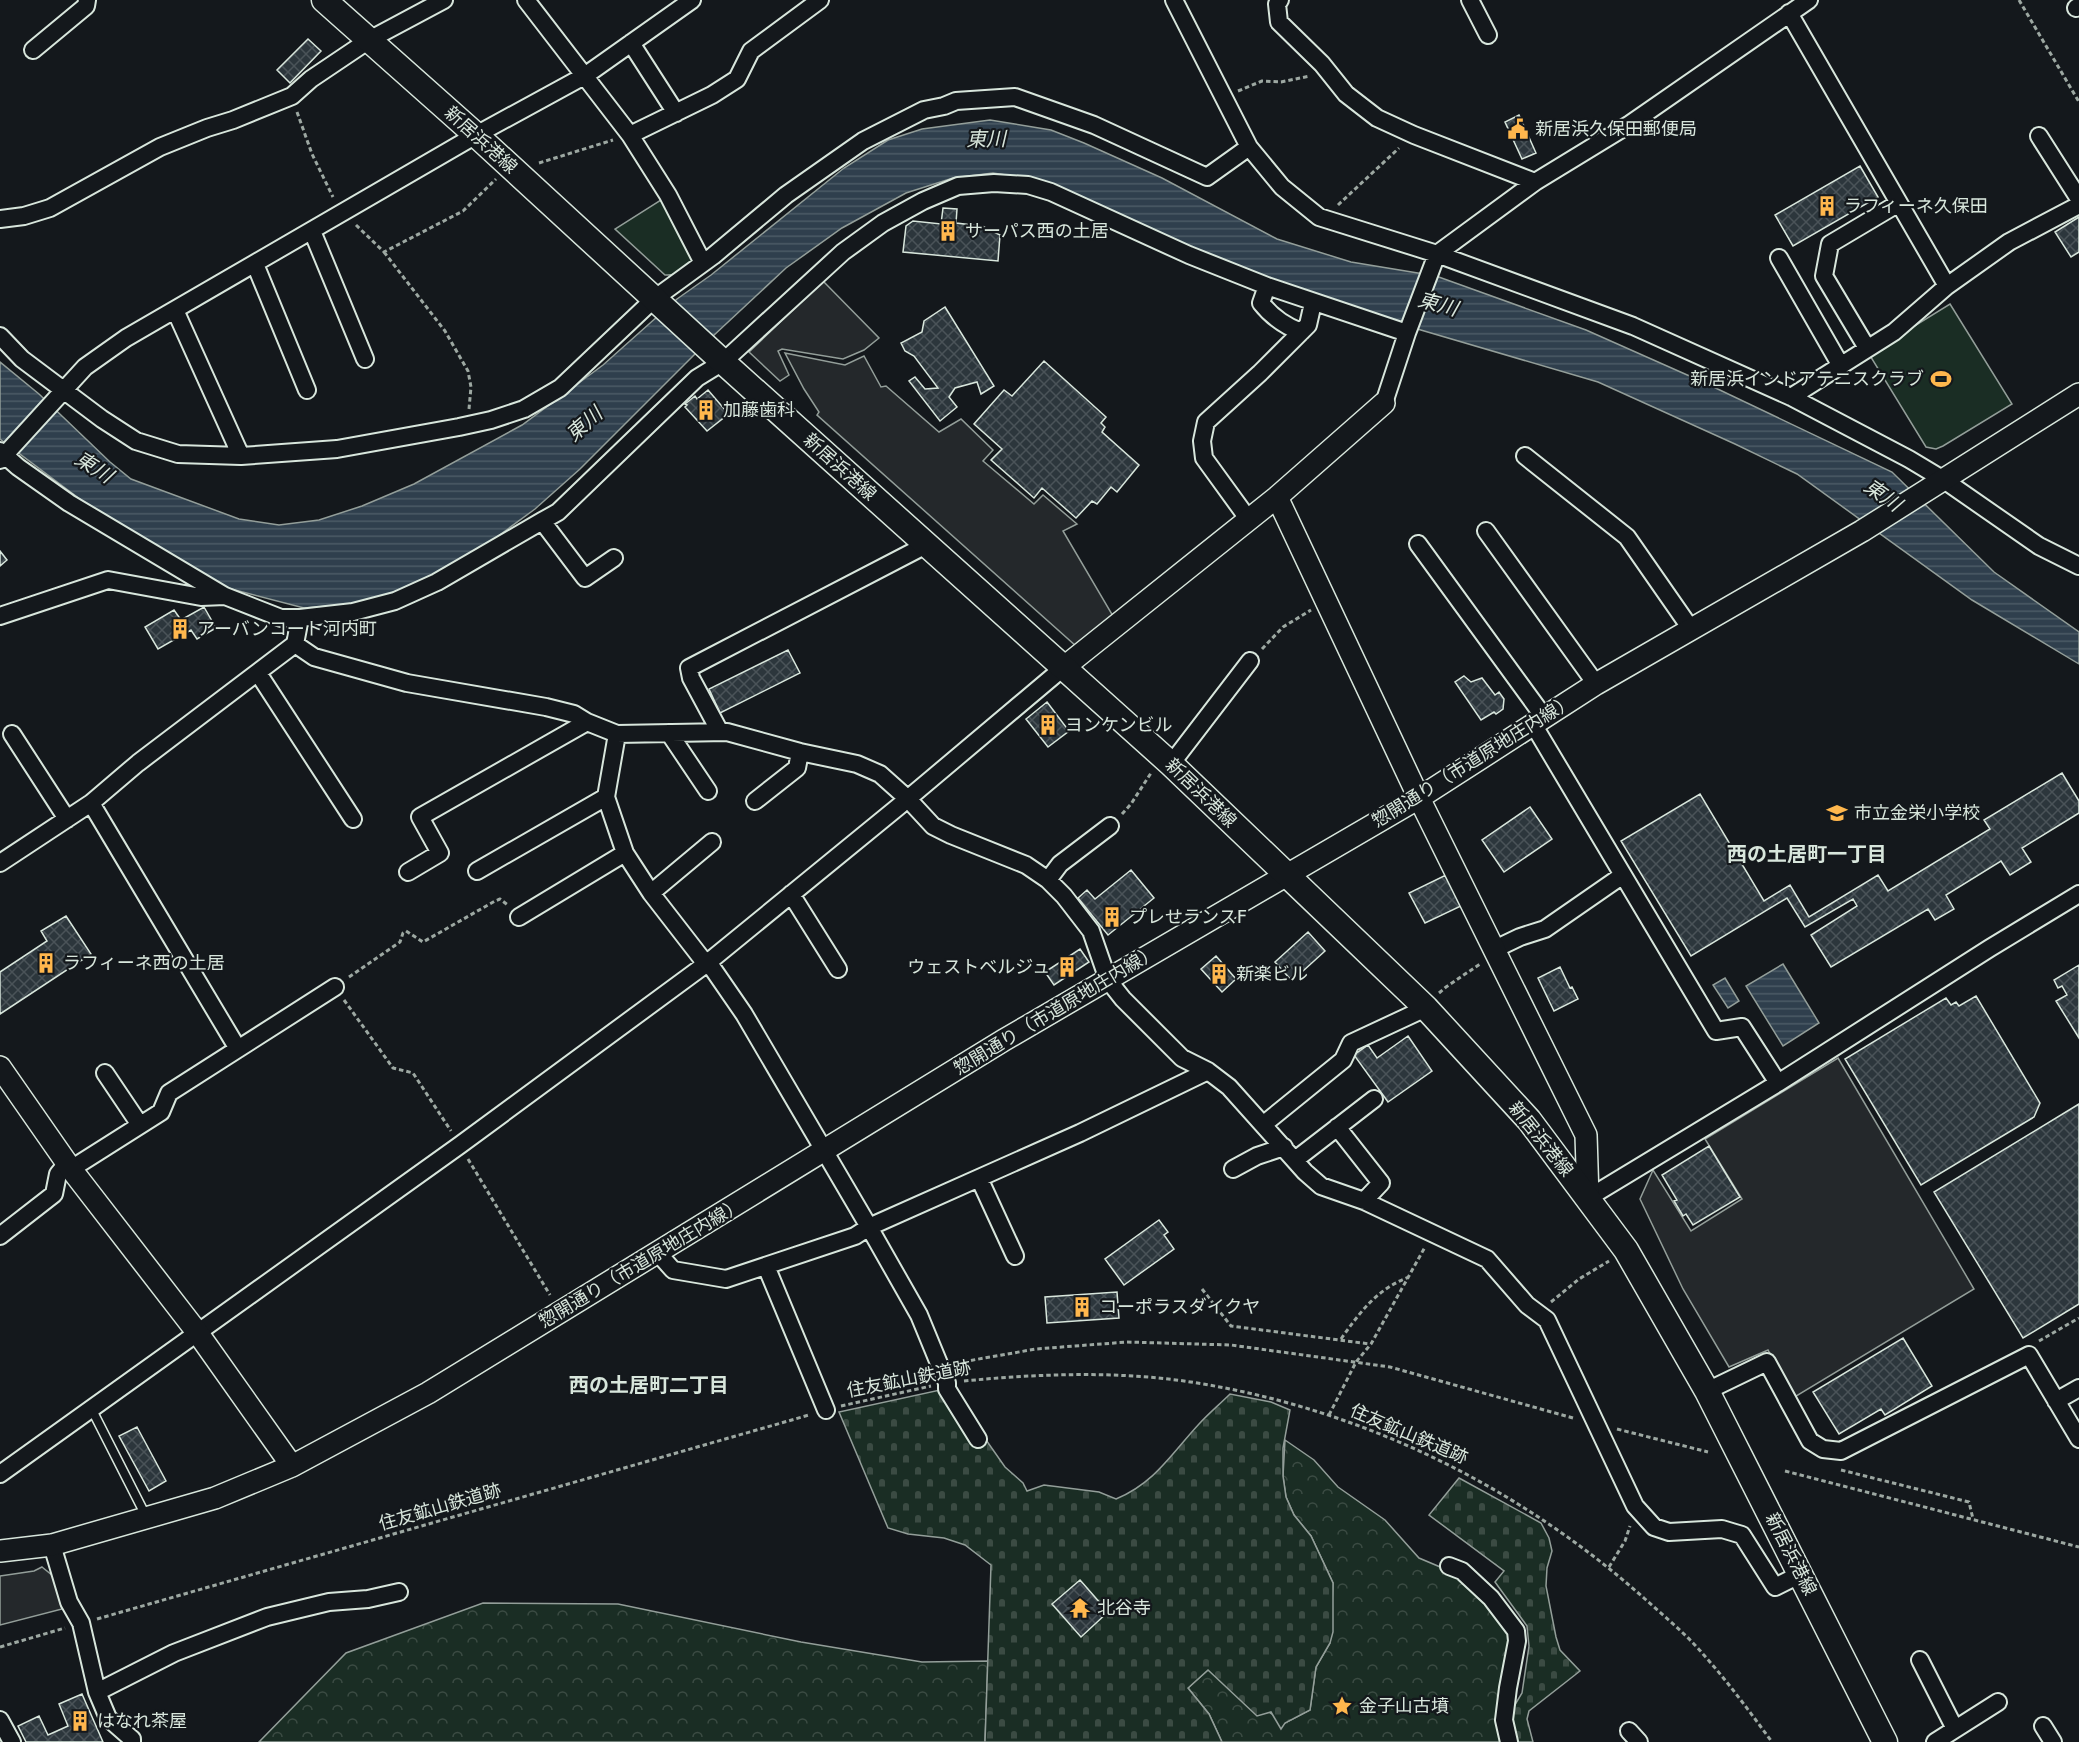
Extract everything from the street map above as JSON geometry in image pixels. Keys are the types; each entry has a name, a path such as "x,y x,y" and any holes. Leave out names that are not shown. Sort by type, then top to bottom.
{"main road":[{"name":"新居浜港線","path":"324,0 1167,760 1426,1008 1529,1120 1626,1250 1707,1391 1885,1742"}],"street":[{"path":"33,50 86,6 87,0"},
{"path":"0,219 24,216 50,208 160,147 292,96 311,79 369,40 444,0"},
{"path":"526,0 630,135 668,195 703,263"},
{"path":"692,0 586,75 476,135 126,338 85,367 3,454 69,503 225,597 281,618 300,618 353,612 395,601 437,582 558,512 697,378 843,252 883,223 923,201 958,186 994,183 1028,185 1090,209 1189,255 1267,286 1313,303 1408,332"},
{"path":"630,135 712,95 736,79 751,51 820,0"},
{"path":"1174,0 1249,147 1282,187 1324,219 1435,260 1633,326 1791,397 1910,459 1937,484 2039,546 2079,566"},
{"path":"1280,0 1277,4 1279,22 1327,69 1346,94 1377,118 1414,135 1535,182"},
{"path":"1470,0 1488,35"},
{"path":"0,1474 460,1145 706,964 908,799 1063,668 1277,497 1384,403 1435,260 1535,182 1630,124 1809,0"},
{"path":"1789,13 1947,286"},
{"path":"631,43 676,113"},
{"path":"0,336 22,359 102,419 136,441 178,454 241,456 337,449 468,425 524,409 560,388 655,300 786,195 863,141 910,116 956,100 1015,97 1094,125 1207,177 1249,147"},
{"path":"2039,136 2079,199"},
{"path":"1867,348 1824,276 1830,244 1899,203"},
{"path":"1791,397 1894,332 1947,286 2009,242 2079,205"},
{"path":"312,231 365,359"},
{"path":"1779,258 1840,366"},
{"path":"255,264 307,390"},
{"path":"1267,286 1261,303 1269,313 1289,328 1301,332"},
{"path":"1249,520 1204,458 1202,441 1206,422 1308,326 1313,303"},
{"path":"175,310 241,456"},
{"name":"惣開通り（市道原地庄内線）","path":"0,1551 52,1545 215,1498 292,1466 428,1393 1004,1040 1419,798 1596,684 1862,531 2079,394"},
{"path":"1525,456 1627,537 1691,629"},
{"path":"1277,497 1419,798 1586,1135 1588,1198 1778,1083 2079,894"},
{"path":"542,521 585,578 615,558"},
{"path":"1486,531 1596,684"},
{"path":"1418,544 1538,721 1623,875 1716,1031 1742,1027 1778,1083"},
{"path":"720,732 691,678 689,668 926,545"},
{"path":"0,616 11,610 108,580 201,597 225,597"},
{"path":"0,863 91,803 138,763 295,644 300,618"},
{"path":"295,644 314,657 407,683 574,714 617,734 727,732 800,752 857,764 880,774 933,826 1026,865 1048,880 1064,896 1091,931 1108,980 1123,999 1182,1058 1208,1071 1229,1087 1305,1172 1321,1186 1364,1201 1487,1259 1527,1305 1547,1320 1635,1506 1654,1527 1670,1532 1722,1529 1742,1535 1775,1587 1801,1574"},
{"path":"1167,760 1250,661"},
{"path":"258,673 352,819"},
{"path":"408,872 440,853 420,818 587,722"},
{"path":"669,733 708,791"},
{"path":"12,734 67,819"},
{"path":"617,734 606,797 624,853 651,893 706,964 713,969 744,1014 919,1314 947,1383 947,1389 978,1439"},
{"path":"755,801 797,768 800,752"},
{"path":"477,871 606,797"},
{"path":"91,803 238,1049"},
{"path":"1048,880 1060,864 1110,826"},
{"path":"651,893 712,842"},
{"path":"519,917 624,853"},
{"path":"1496,950 1545,928 1623,875"},
{"path":"791,894 838,969"},
{"path":"0,1236 54,1194 58,1173 161,1112 169,1094 335,987"},
{"path":"1264,1124 1343,1060 1351,1043 1426,1008"},
{"path":"0,1067 69,1166 197,1332 292,1466"},
{"path":"658,1253 673,1270 726,1279 766,1266 855,1236 870,1227 1080,1133 1208,1071"},
{"path":"104,1073 140,1125"},
{"path":"1295,1160 1374,1099"},
{"path":"1337,1127 1381,1183 1364,1201"},
{"path":"1233,1168 1257,1156 1284,1147"},
{"path":"979,1178 1015,1256"},
{"path":"766,1266 826,1410"},
{"path":"1707,1391 1767,1362 1810,1441 1823,1449 1840,1451 2029,1355 2079,1439"},
{"path":"2056,1401 2079,1388"},
{"path":"52,1545 69,1602 81,1623 96,1692 108,1718 132,1739 132,1742"},
{"path":"1449,1566 1462,1571 1491,1598 1516,1631 1518,1641 1504,1720 1509,1742"},
{"path":"96,1692 174,1653 267,1617 329,1602 368,1599 399,1592"},
{"path":"1920,1660 1955,1729"},
{"path":"1935,1742 1998,1702"},
{"path":"0,1720 12,1742"},
{"path":"2043,1726 2053,1742"}],"lane":[{"path":"91,1408 148,1519"}],"path":[{"path":"2019,0 2079,102"},
{"path":"1223,97 1262,81 1281,82 1306,77 1327,69"},
{"path":"292,96 322,178 343,213 384,252 445,331 468,370 471,387 468,425"},
{"path":"384,252 463,211 512,168 630,135"},
{"path":"1324,219 1414,135"},
{"path":"1250,661 1283,627 1326,601"},
{"path":"1110,826 1167,760"},
{"path":"519,917 500,899 423,942 406,931 400,942 335,987 393,1068 413,1073 460,1145 560,1312"},
{"path":"1426,1008 1446,987 1496,950"},
{"path":"1329,1415 1356,1362 1371,1344 1433,1233"},
{"path":"1539,1314 1579,1279 1626,1250"},
{"path":"1341,1338 1363,1309 1391,1283 1408,1277"},
{"path":"1202,1289 1231,1326 1341,1338 1371,1344"},
{"path":"2029,1355 2034,1344 2079,1318"},
{"path":"940,1365 1036,1349 1127,1342 1231,1345 1310,1354 1390,1367 1597,1425 1708,1452"},
{"name":"住友鉱山鉄道跡","path":"0,1647 826,1410 947,1383 994,1378 1122,1377 1182,1381 1258,1395 1329,1415 1418,1450 1476,1478 1542,1518 1609,1566 1702,1653 1772,1742"},
{"path":"1840,1451 1834,1468 1969,1502 1973,1519"},
{"path":"1785,1471 2079,1547"},
{"path":"1609,1566 1626,1541 1635,1506"}],"green space":[{"path":"664,198 696,258 687,268 670,275 665,275 615,229"},
{"name":"新居浜インドアテニスクラブ","path":"1950,304 2012,404 1936,449 1926,447 1869,354"},
{"path":"940,1390 984,1437 1005,1467 1023,1483 1027,1491 1044,1485 1099,1492 1116,1499 1142,1485 1152,1476 1230,1394 1271,1402 1290,1410 1283,1448 1286,1497 1294,1515 1311,1536 1333,1583 1333,1632 1330,1643 1316,1667 1310,1710 1285,1723 1281,1729 1271,1712 1257,1716 1208,1670 1188,1688 1209,1714 1222,1742 985,1742 991,1565 965,1545 944,1538 908,1534 888,1528 839,1412"},
{"path":"1285,1440 1314,1460 1338,1487 1385,1520 1419,1558 1452,1572 1490,1603 1513,1633 1505,1742 1222,1742 1209,1714 1188,1688 1208,1670 1285,1723 1310,1710 1316,1667 1330,1643 1333,1583 1311,1536 1294,1515 1286,1497 1283,1476"},
{"path":"1459,1478 1541,1523 1549,1538 1552,1551 1547,1568 1546,1586 1556,1637 1560,1650 1580,1671 1529,1711 1527,1719 1533,1742 1513,1742 1510,1733 1513,1708 1522,1693 1529,1646 1527,1626 1495,1582 1504,1571 1429,1515"},
{"path":"483,1603 618,1604 801,1642 922,1662 988,1661 985,1742 259,1742 346,1653"}],"shaded area":[{"path":"823,281 879,338 864,350 843,359 782,349 778,351 789,375 780,381 749,352"},
{"path":"785,353 845,365 864,356 881,387 886,386 939,432 961,419 993,450 983,461 1034,504 1043,495 1077,524 1063,531 1113,616 1076,646 817,415 819,412"},
{"path":"1838,1058 1974,1289 1793,1398 1768,1350 1729,1367 1683,1289 1640,1199 1653,1170 1691,1231 1742,1199 1705,1139"},
{"path":"42,1567 53,1576 62,1609 0,1625 0,1576 34,1571"}],"water":[{"name":"東川","path":"990,120 1051,130 1084,143 1162,178 1277,239 1351,262 1436,276 1586,330 1703,382 1892,472 1994,572 2079,632 2079,664 1972,600 1797,474 1598,382 1293,290 1012,176 993,173 953,178 906,193 842,228 786,268 712,337 580,469 535,509 475,553 419,586 354,604 304,608 220,586 121,530 0,439 0,362 39,394 131,479 239,519 279,525 319,520 362,506 414,484 522,425 603,365 677,299 711,275 844,168 888,140 922,129"},
{"path":"1783,964 1819,1023 1783,1046 1746,986"},
{"path":"1725,978 1739,1001 1728,1008 1713,985"}],"building":[{"path":"308,39 321,51 290,83 277,70"},
{"path":"1519,115 1536,153 1522,159 1505,122"},
{"name":"ラフィーネ久保田","path":"1860,166 1878,197 1793,246 1775,215"},
{"name":"サーパス西の土居","path":"943,208 957,209 956,223 982,226 1000,235 998,261 903,252 906,226 913,221 941,224"},
{"path":"2079,217 2079,252 2071,257 2055,232"},
{"path":"945,307 994,386 981,394 977,382 955,388 949,397 957,407 940,421 909,381 915,377 925,389 938,388 914,356 905,351 901,343 922,332 924,321"},
{"path":"1044,361 1106,417 1101,423 1105,427 1102,432 1139,465 1117,492 1111,487 1097,504 1092,501 1076,518 1042,488 1034,498 991,460 1002,449 974,424 1004,390 1012,396"},
{"name":"加藤歯科","path":"708,390 726,411 729,409 731,412 707,431 685,407 687,405 685,404 695,396 697,399"},
{"path":"0,551 7,560 0,566"},
{"name":"アーバンコート河内町","path":"204,607 216,628 197,639 191,630 158,649 145,627 174,610 181,620"},
{"path":"788,650 800,673 720,713 709,689"},
{"path":"1464,676 1471,682 1482,678 1495,695 1499,692 1504,699 1503,709 1481,720 1455,682"},
{"name":"ヨンケンビル","path":"1047,702 1069,731 1048,747 1026,719"},
{"path":"2062,773 2079,801 2079,813 2022,848 2031,862 2010,875 2001,861 1946,895 1954,909 1935,920 1928,909 1831,967 1811,935 1857,906 1853,899 1805,927 1787,898 1691,956 1621,841 1700,794 1764,901 1790,885 1809,917 1878,875 1888,891 1990,829 1984,820"},
{"path":"1530,807 1552,839 1504,872 1482,840"},
{"name":"プレせランスF","path":"1131,870 1154,898 1108,935 1078,898 1087,890 1095,899"},
{"path":"1446,875 1461,906 1425,923 1409,893"},
{"name":"ラフィーネ西の土居","path":"66,916 91,954 0,1014 0,972 47,941 41,931"},
{"path":"1308,932 1325,951 1292,981 1275,962"},
{"name":"ウェストベルジュ","path":"1080,949 1089,962 1054,985 1045,972"},
{"name":"新楽ビル","path":"1216,956 1236,979 1222,992 1201,969"},
{"path":"2079,965 2079,1038 2056,1001 2067,995 2062,986 2058,988 2054,980"},
{"path":"1560,967 1578,999 1554,1011 1538,978"},
{"path":"1976,996 2040,1103 2034,1117 1921,1185 1845,1059 1946,998 1951,1005 1956,1002 1959,1006"},
{"path":"1408,1036 1432,1071 1388,1102 1354,1055 1368,1045 1377,1058"},
{"path":"2079,1104 2079,1304 2023,1338 1934,1192"},
{"path":"1709,1146 1740,1197 1693,1225 1686,1214 1683,1216 1674,1201 1677,1200 1662,1175"},
{"path":"1159,1220 1168,1232 1164,1235 1174,1249 1124,1285 1105,1259"},
{"name":"コーポラスダイクヤ","path":"1117,1292 1119,1318 1047,1323 1045,1297"},
{"path":"1903,1338 1932,1386 1885,1415 1881,1409 1839,1434 1813,1392"},
{"path":"137,1427 166,1481 149,1491 119,1436"},
{"name":"北谷寺","path":"1080,1580 1108,1612 1081,1637 1052,1604"},
{"name":"はなれ茶屋","path":"82,1694 103,1742 26,1742 18,1726 39,1716 48,1735 68,1726 59,1704"}],"place":[{"name":"新居浜久保田郵便局","path":"1518,129"},
{"name":"ラフィーネ久保田","path":"1827,206"},
{"name":"サーパス西の土居","path":"948,231"},
{"name":"新居浜インドアテニスクラブ","path":"1941,379"},
{"name":"加藤歯科","path":"706,410"},
{"name":"アーバンコート河内町","path":"180,629"},
{"name":"ヨンケンビル","path":"1048,725"},
{"name":"市立金栄小学校","path":"1837,813"},
{"name":"プレせランスF","path":"1112,917"},
{"name":"ラフィーネ西の土居","path":"46,963"},
{"name":"ウェストベルジュ","path":"1067,967"},
{"name":"新楽ビル","path":"1219,974"},
{"name":"コーポラスダイクヤ","path":"1082,1307"},
{"name":"北谷寺","path":"1080,1608"},
{"name":"金子山古墳","path":"1342,1706"},
{"name":"はなれ茶屋","path":"80,1721"}],"district":[{"name":"西の土居町一丁目","path":"1807,854"},
{"name":"西の土居町二丁目","path":"649,1385"}]}
